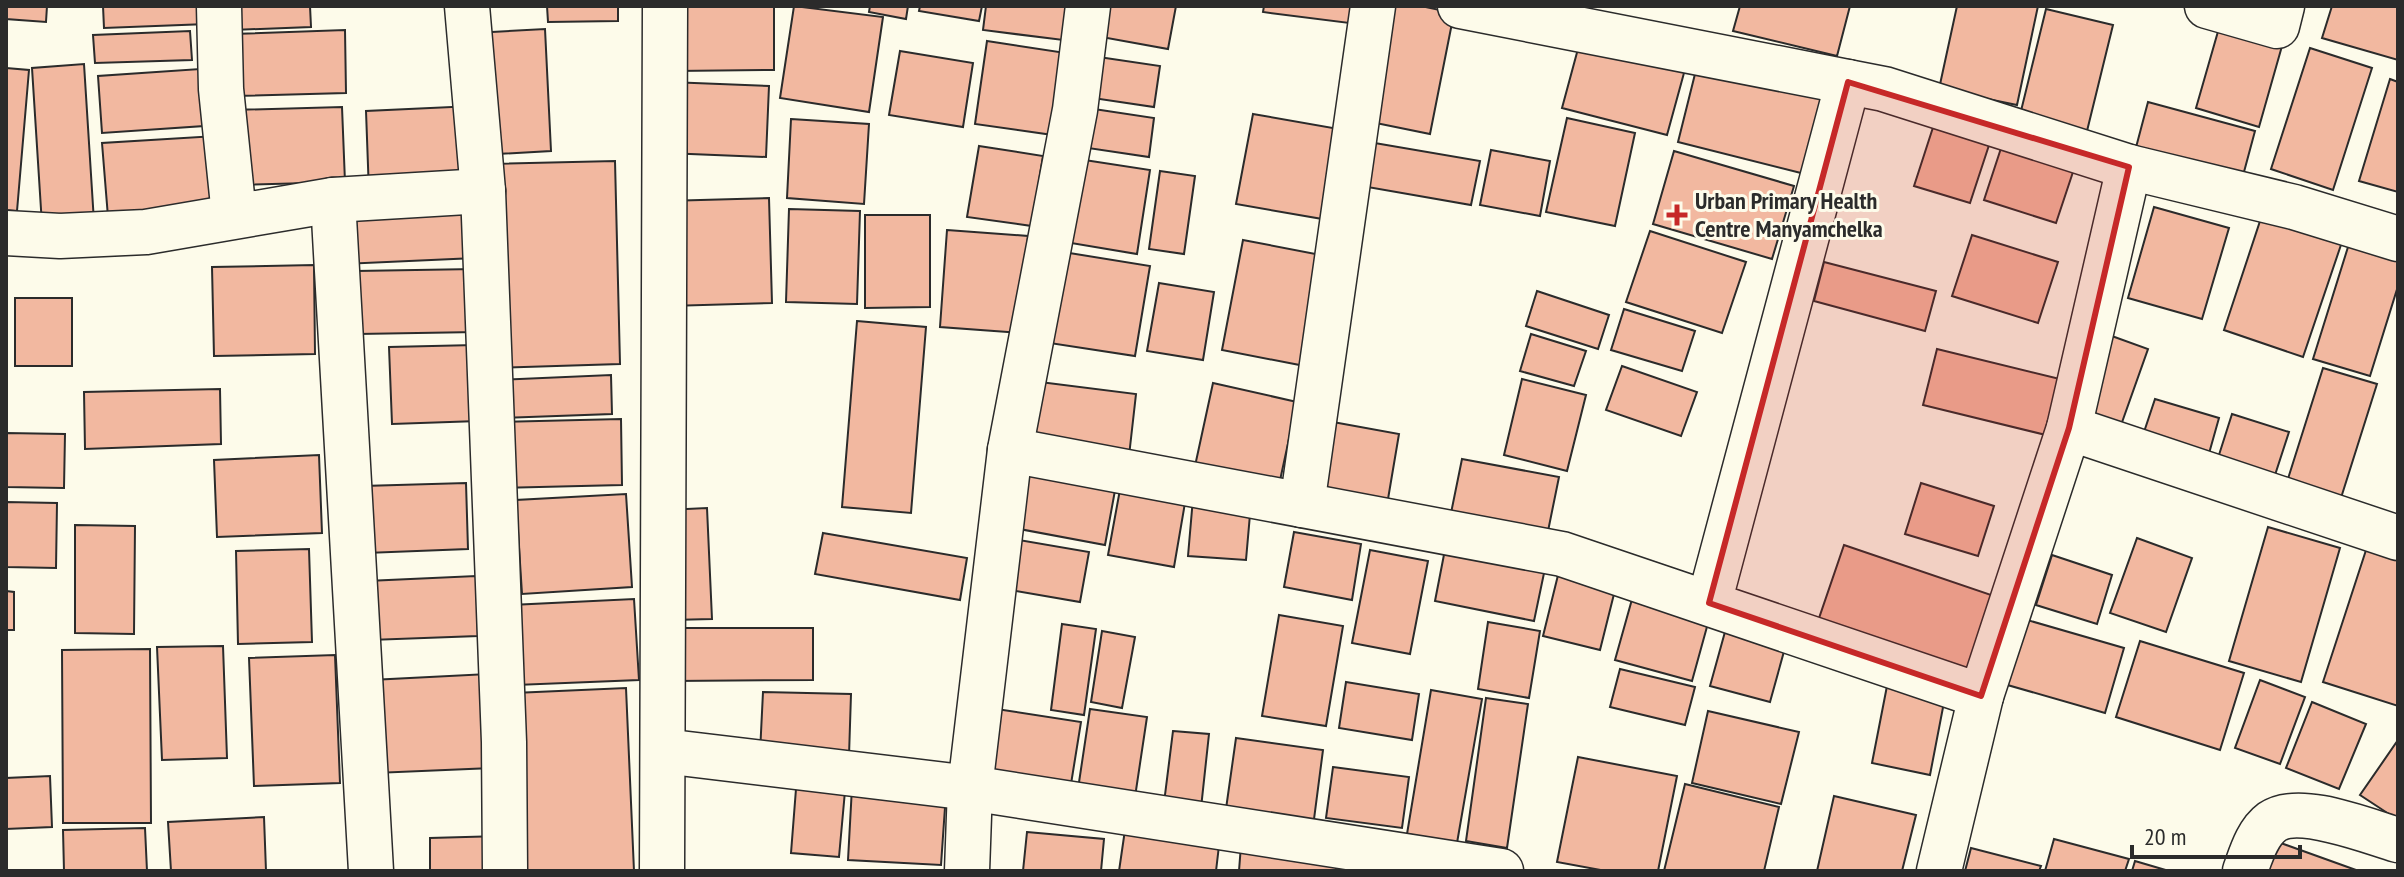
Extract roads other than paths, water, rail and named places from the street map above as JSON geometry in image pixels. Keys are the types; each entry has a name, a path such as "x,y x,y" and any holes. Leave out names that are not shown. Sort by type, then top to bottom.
{"street":[{"path":"219,6 221,89 234,215"},
{"path":"467,6 483,191 504,742 505,871"},
{"path":"662,871 665,6"},
{"path":"967,871 970,788 1010,450 1075,110 1088,6"},
{"path":"1302,505 1373,6"},
{"path":"1460,6 1884,89 2129,167 2294,207 2398,239"},
{"path":"2207,6 2277,26 2282,6"},
{"path":"1709,603 1848,82"},
{"path":"1939,871 1981,696 2069,428 2129,167"},
{"path":"6,233 60,236 146,232 333,200 483,191"},
{"path":"333,200 371,871"},
{"path":"2069,428 2398,538"},
{"path":"1010,450 1562,554 1981,696"},
{"path":"663,751 970,788 1501,871"},
{"path":"2245,871 2253,847 2270,823 2290,814 2398,840"}],"place":[{"name":"Urban Primary Health Centre Manyamchelka","path":"1677,215"}]}
